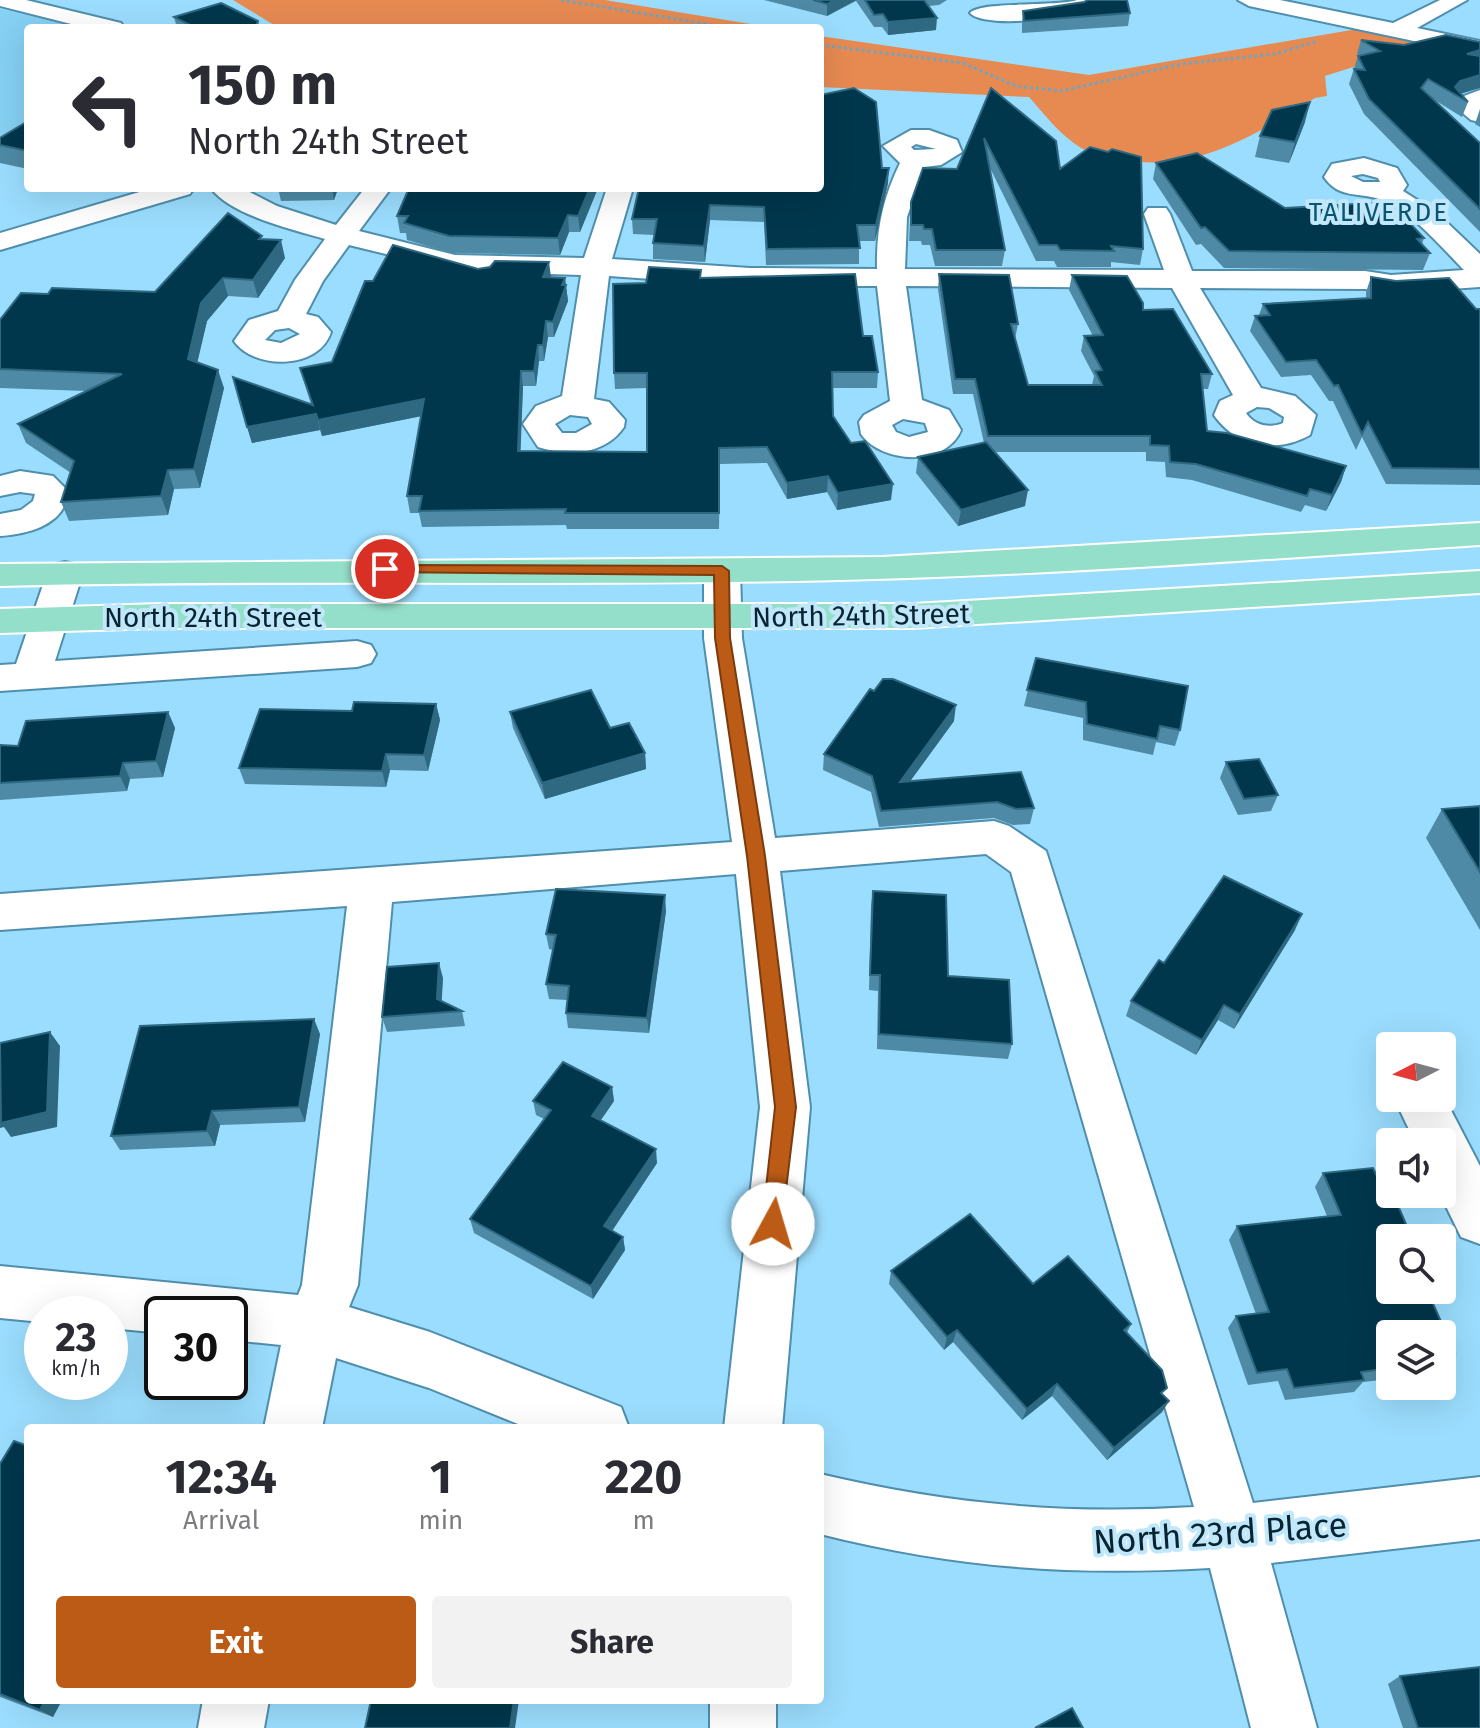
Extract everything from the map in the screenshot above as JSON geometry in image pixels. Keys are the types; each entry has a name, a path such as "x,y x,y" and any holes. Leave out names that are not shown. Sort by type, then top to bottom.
{"main road":[{"name":"North 24th Street","path":"0,575 176,569 722,571 935,568 1477,539"},
{"name":"North 24th Street","path":"0,621 161,616 723,618 924,615 1480,582"}],"street":[{"path":"0,0 97,24"},
{"path":"981,13 1053,13 1074,10 1096,0"},
{"path":"1249,0 1480,48"},
{"path":"1399,29 1456,0 1480,8"},
{"path":"1480,97 1464,104 1480,115"},
{"path":"907,408 893,278 894,203 915,159"},
{"path":"1384,190 1427,218 1478,268"},
{"path":"72,218 130,192"},
{"path":"0,242 166,192"},
{"path":"230,192 250,204 345,235 455,263 474,272 513,278 596,276 716,282 750,277 1365,280 1391,284 1478,268"},
{"path":"289,319 309,280 375,192"},
{"path":"577,405 596,276 608,219 618,192"},
{"path":"1157,214 1182,281 1251,398"},
{"path":"0,486 39,482 47,486 52,499 31,519 0,525"},
{"path":"722,571 725,653 756,856 785,1107 753,1424"},
{"name":"North 24th Street","path":"15,677 49,619 65,573"},
{"name":"North 24th Street","path":"15,677 357,654"},
{"path":"0,912 371,887 994,837 1030,863 1233,1536 1284,1728"},
{"path":"294,1424 313,1328 330,1285 371,887"},
{"path":"1456,1171 1480,1220"},
{"path":"0,1292 277,1317 313,1328 350,1334 430,1360 590,1424"},
{"name":"North 23rd Place","path":"824,1505 934,1531 1013,1541 1093,1544 1233,1536 1480,1508"},
{"path":"231,1728 235,1704"},
{"path":"743,1704 743,1728"}],"path":[{"path":"561,0 707,24"},
{"path":"824,46 963,63 1016,86 1061,91 1181,64 1275,54 1329,39"}],"shaded area":[{"path":"233,0 605,0 751,24 272,24"},
{"path":"0,9 68,24 24,24 24,124 0,139"},
{"path":"1363,28 1420,40 1372,61 1325,76 1327,96 1315,98 1269,126 1221,149 1171,162 1144,162 1081,148 1060,131 1029,97 824,87 824,37 1089,75"}],"building":[{"path":"813,0 834,0 827,4"},
{"path":"865,0 924,0 937,18 888,22 883,14 874,15"},
{"path":"1088,0 1127,0 1130,13 1024,21 1023,11"},
{"path":"221,3 258,21 257,24 188,24 174,17"},
{"path":"1446,35 1480,42 1480,50 1467,54 1480,56 1480,75 1460,81 1455,87 1468,102 1428,79 1421,88 1480,143 1480,209 1369,99 1354,69 1365,70 1358,56 1380,51 1361,40 1404,45"},
{"path":"854,88 876,102 882,168 889,168 876,225 857,225 860,248 767,249 764,207 710,205 704,246 653,243 657,219 632,219 638,192 824,192 824,94"},
{"path":"991,88 1056,141 1060,169 1090,147 1141,157 1143,249 1111,246 1114,251 1060,250 1057,245 1039,245 984,138 1005,250 936,250 932,229 911,225 911,202 923,168 957,169"},
{"path":"1310,102 1295,142 1260,136 1272,110"},
{"path":"24,123 24,150 0,145 0,138"},
{"path":"1197,153 1285,208 1390,202 1424,238 1417,239 1430,253 1229,251 1205,227 1201,228 1156,163"},
{"path":"407,192 588,192 578,216 568,215 558,238 449,236 404,223 408,216 397,216"},
{"path":"228,213 262,236 259,239 281,240 253,280 223,278 201,303 188,359 218,370 194,469 168,470 161,496 61,502 74,461 18,424 122,374 0,369 0,320 21,293 48,294 52,288 155,292"},
{"path":"393,245 478,269 490,267 495,261 549,262 543,277 565,278 562,285 566,285 553,322 546,321 543,345 538,345 534,371 521,371 518,451 647,452 647,373 614,373 613,284 646,283 649,267 701,270 700,278 855,274 863,336 872,336 878,372 832,372 833,416 851,443 865,441 893,484 838,493 828,476 787,483 767,447 719,448 719,513 565,513 566,509 419,511 422,496 407,496 424,399 318,420 316,414 247,427 233,377 313,405 300,368 332,362 365,281 373,281"},
{"path":"939,274 1009,275 1018,324 1011,324 1028,385 1102,385 1095,371 1102,370 1084,336 1103,335 1072,275 1127,276 1143,303 1143,310 1173,309 1212,374 1201,374 1207,431 1227,433 1346,466 1332,495 1310,489 1307,496 1196,464 1170,462 1169,446 1150,445 1150,436 988,436 975,379 955,379"},
{"path":"1371,277 1396,281 1449,278 1476,309 1480,309 1480,469 1392,468 1368,422 1362,434 1338,385 1334,386 1316,360 1286,362 1255,316 1270,315 1263,304 1371,298"},
{"path":"986,442 1028,490 961,510 918,457"},
{"path":"1036,658 1188,686 1180,730 1160,726 1157,739 1087,724 1086,702 1027,690"},
{"path":"883,679 893,679 956,705 900,782 1021,772 1034,808 1016,809 997,802 881,811 872,776 824,754 870,689 874,691"},
{"path":"591,690 610,728 629,723 645,753 542,783 510,712"},
{"path":"354,702 436,704 424,755 386,754 382,771 239,768 260,709 352,711"},
{"path":"168,712 156,761 123,763 120,776 0,783 0,745 18,746 26,721"},
{"path":"1259,759 1278,795 1244,799 1226,762"},
{"path":"1480,806 1480,872 1442,809"},
{"path":"1224,876 1302,914 1240,1014 1224,1005 1202,1040 1131,1001 1159,960 1164,963"},
{"path":"556,889 665,895 647,1018 566,1013 569,986 546,984 556,935 546,934"},
{"path":"873,891 946,895 948,976 1009,980 1012,1044 879,1034 880,975 870,975"},
{"path":"439,963 437,999 462,1011 382,1017 387,967"},
{"path":"314,1019 299,1107 212,1111 207,1131 111,1136 140,1026"},
{"path":"50,1032 47,1112 1,1123 0,1043"},
{"path":"563,1062 612,1087 592,1116 656,1149 604,1226 623,1237 591,1286 470,1219 551,1110 533,1101"},
{"path":"1373,1168 1376,1174 1376,1208 1399,1208 1406,1224 1376,1224 1376,1304 1433,1304 1440,1320 1376,1320 1376,1370 1361,1372 1364,1380 1294,1388 1287,1369 1257,1373 1236,1316 1269,1312 1237,1226 1341,1215 1323,1173"},
{"path":"970,1214 1033,1284 1068,1256 1131,1324 1124,1330 1162,1370 1167,1388 1161,1393 1169,1401 1114,1448 1057,1384 1027,1409 957,1330 947,1337 891,1271"},
{"path":"14,1441 24,1445 24,1704 0,1694 0,1464"},
{"path":"1480,1667 1480,1728 1418,1728 1400,1676"},
{"path":"25,1704 43,1704 40,1710"},
{"path":"370,1704 513,1704 510,1728 365,1728"},
{"path":"1072,1708 1083,1728 1035,1728"}],"district":[{"name":"TALIVERDE","path":"1379,212"}],"route":[{"path":"385,569 722,571 723,638 756,856 785,1107 773,1224"}]}
